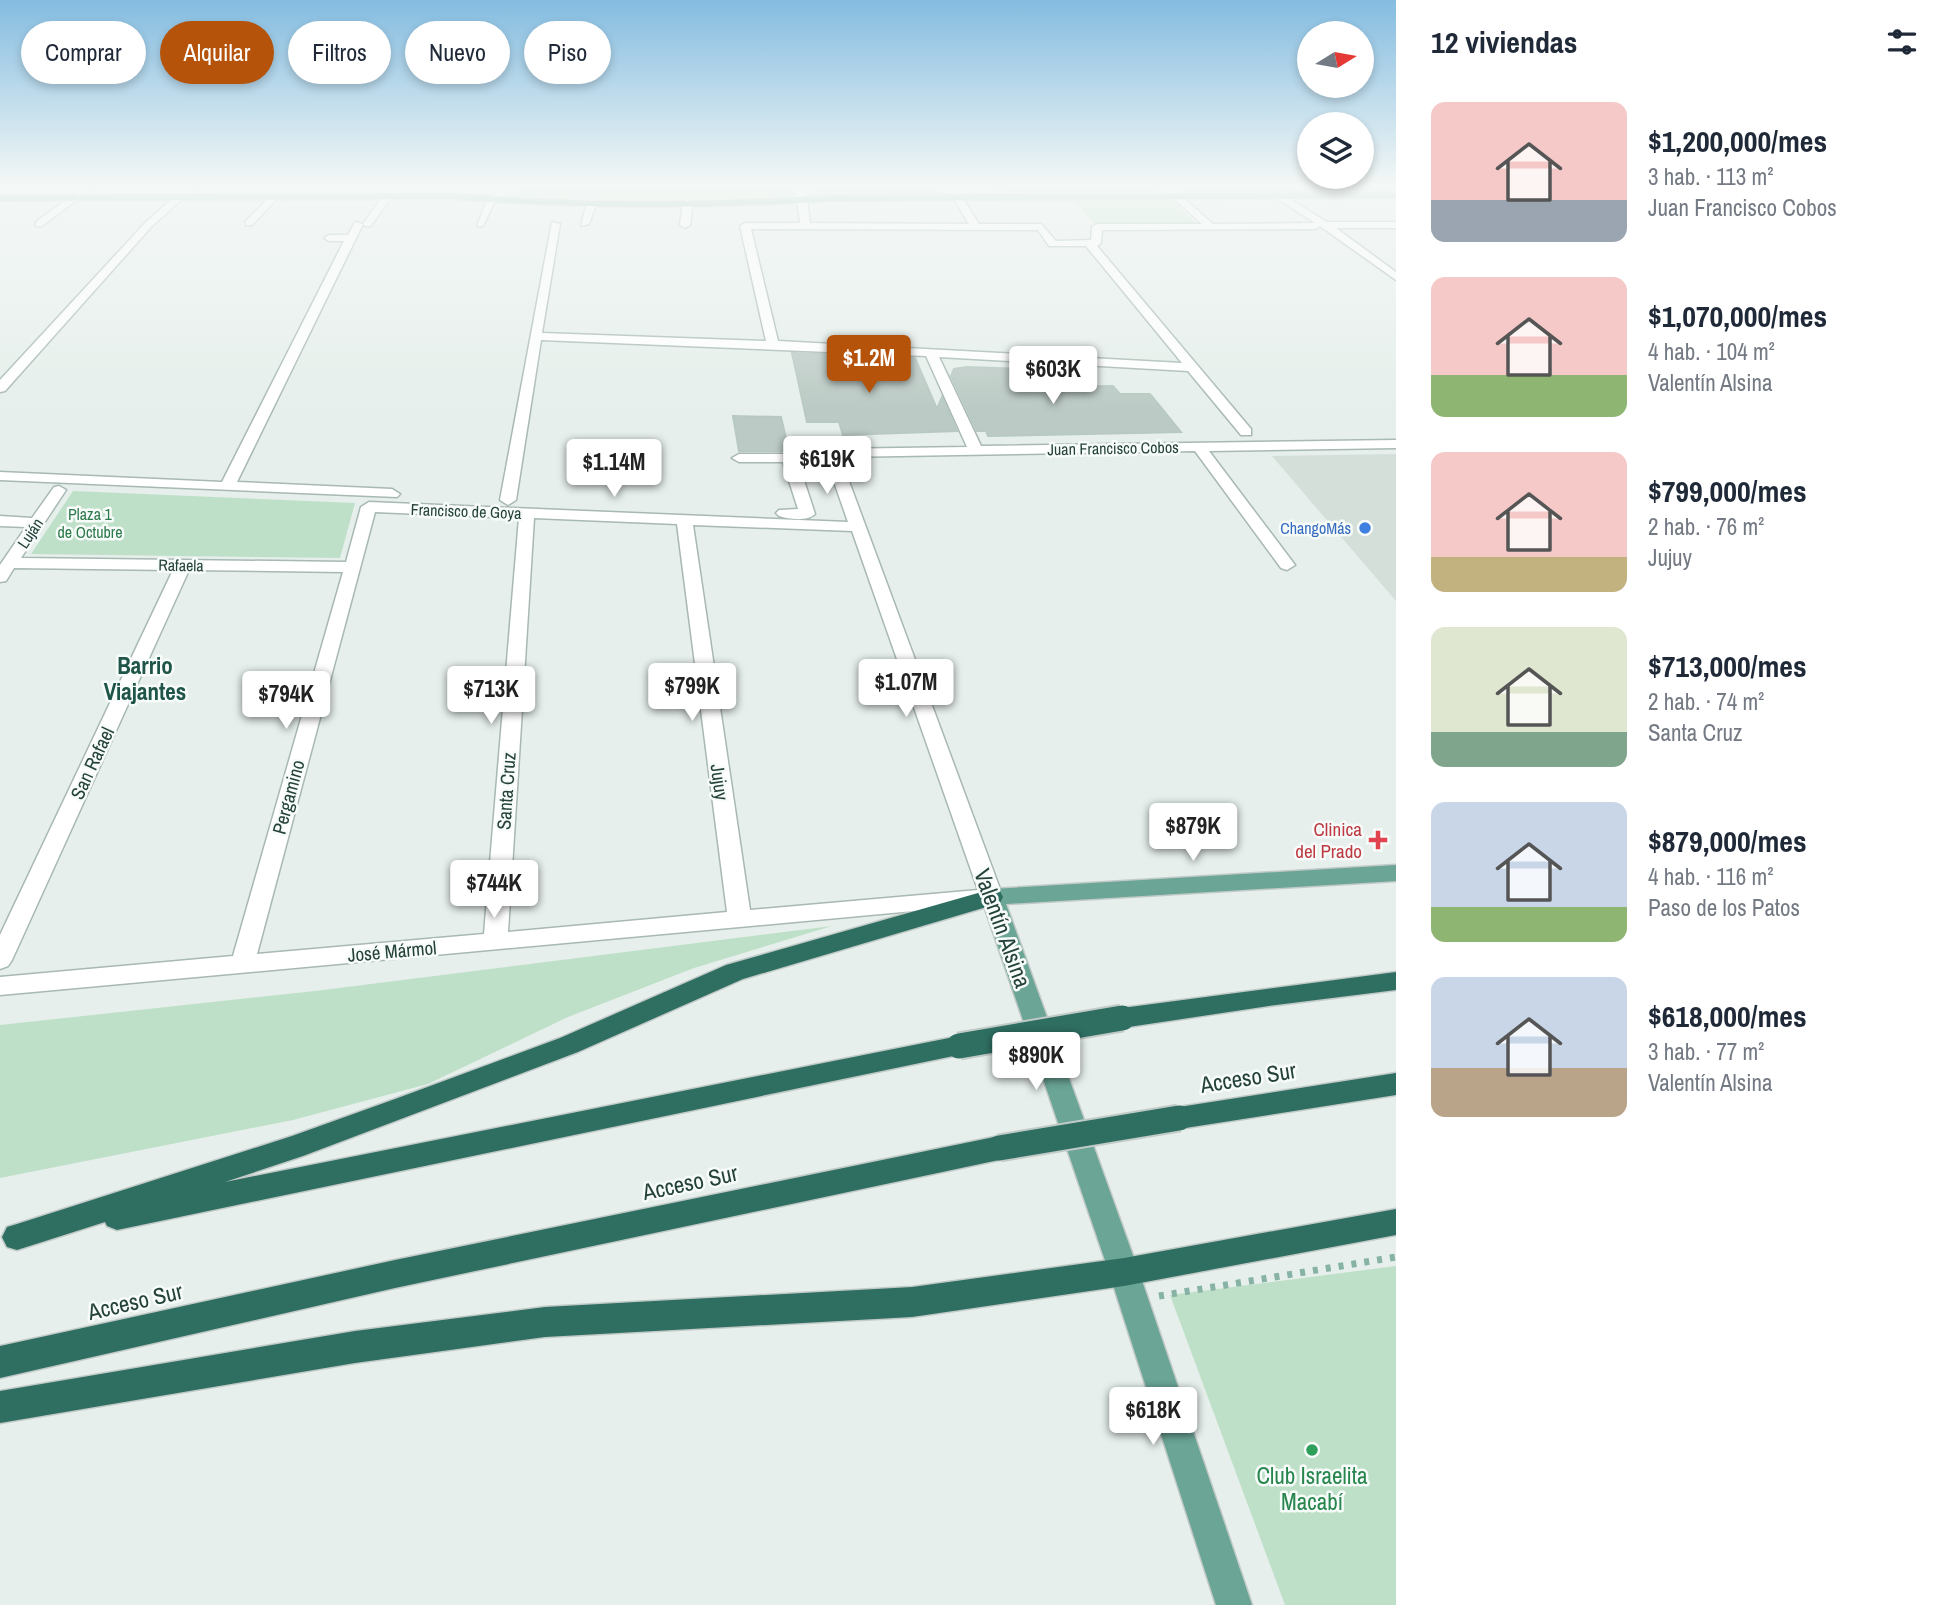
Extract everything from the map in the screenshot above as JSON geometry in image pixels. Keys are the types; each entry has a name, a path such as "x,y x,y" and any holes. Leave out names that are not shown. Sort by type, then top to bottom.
{"highway":[{"path":"8,1238 293,1148 569,1045 735,972 992,897"},
{"path":"8,1238 959,1046 1269,996 1396,981"},
{"name":"Acceso Sur","path":"0,1362 395,1273 999,1148 1396,1084"},
{"path":"0,1407 355,1347 545,1322 912,1302 1129,1286 1396,1222"}],"main road":[{"path":"992,897 1396,873"},
{"name":"Valentín Alsina","path":"992,897 1129,1286 1234,1605"}],"street":[{"path":"0,388 115,261"},
{"path":"227,486 340,261"},
{"path":"508,500 549,261"},
{"path":"753,261 773,345"},
{"path":"1104,261 1246,432"},
{"path":"1372,261 1396,277"},
{"path":"536,336 773,345 1192,367"},
{"path":"931,353 976,451"},
{"name":"Juan Francisco Cobos","path":"739,458 1396,444"},
{"path":"1199,447 1287,565"},
{"name":"Valentín Alsina","path":"831,456 992,897"},
{"path":"0,476 807,514 789,458"},
{"name":"Luján","path":"5,570 59,490"},
{"name":"Francisco de Goya","path":"369,507 857,527"},
{"name":"Pergamino","path":"242,965 369,507"},
{"name":"Santa Cruz","path":"495,942 527,514"},
{"name":"Jujuy","path":"684,520 740,920"},
{"path":"0,521 37,523"},
{"name":"Rafaela","path":"5,570 183,565 352,567"},
{"name":"San Rafael","path":"0,960 183,565"},
{"name":"José Mármol","path":"0,986 992,897"}],"path":[{"path":"1129,1286 1396,1257"}],"shaded area":[{"name":"ChangoMás","path":"1396,454 1396,601 1272,456"}],"green space":[{"name":"Plaza 1 de Octubre","path":"73,491 355,503 340,558 31,554"},
{"path":"832,926 694,968 568,1017 428,1084 293,1120 0,1178 0,1025 315,991"},
{"name":"Club Israelita Macabí","path":"1396,1266 1396,1605 1285,1605 1170,1295"}],"building":[{"path":"792,353 915,358 937,409 942,397 957,431 843,435 839,422 807,422"},
{"path":"954,369 1027,369 1037,387 1113,386 1120,394 1150,394 1181,432 988,436 986,431 977,431 951,376"},
{"path":"733,416 781,417 789,451 739,451"}],"place":[{"name":"ChangoMás","path":"1365,528"},
{"name":"Clinica del Prado","path":"1378,840"},
{"name":"Club Israelita Macabí","path":"1312,1450"}],"district":[{"name":"Barrio Viajantes","path":"145,678"}]}
